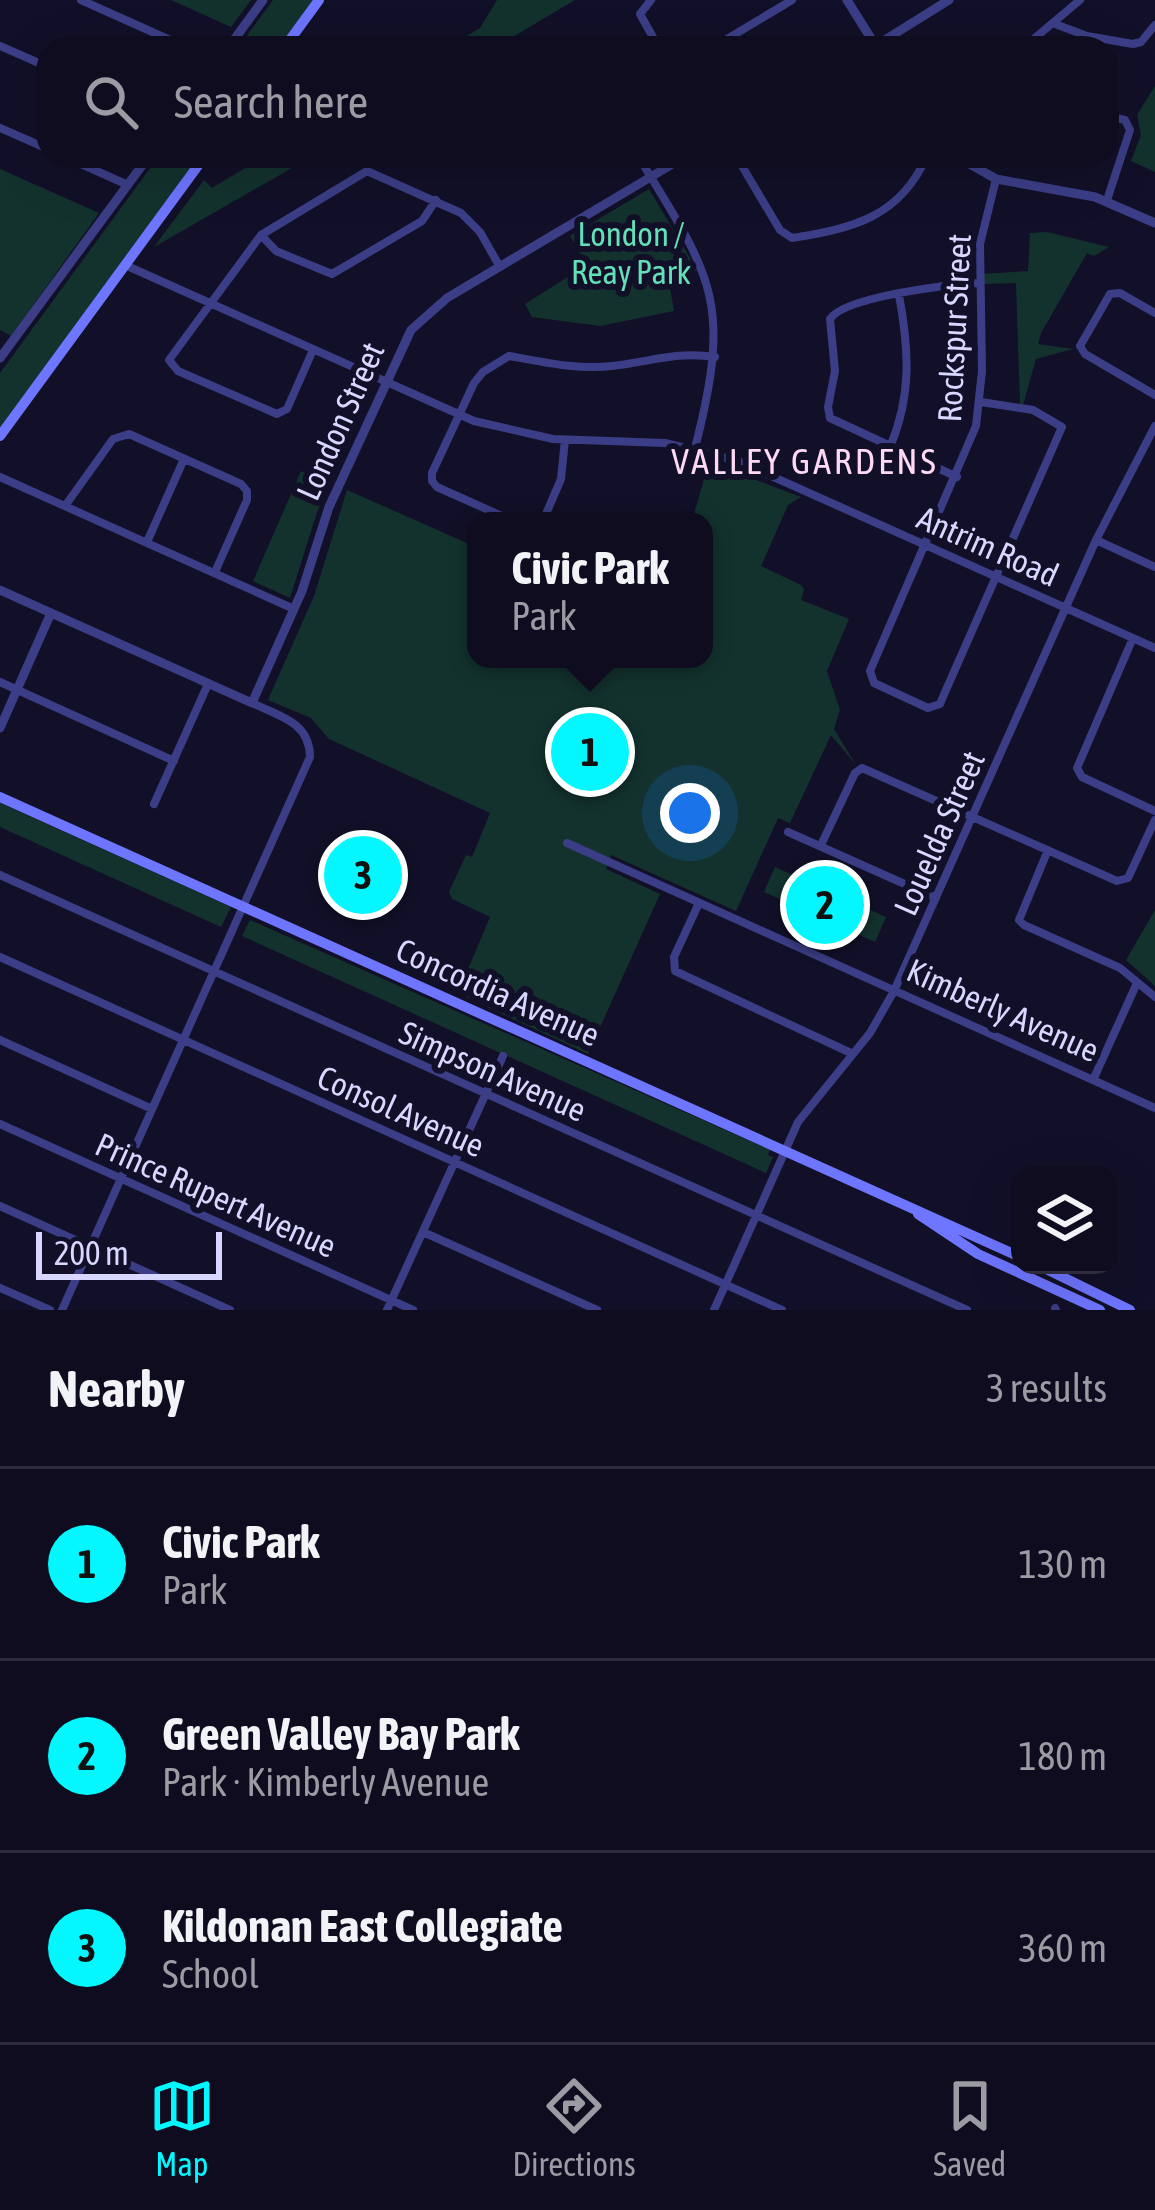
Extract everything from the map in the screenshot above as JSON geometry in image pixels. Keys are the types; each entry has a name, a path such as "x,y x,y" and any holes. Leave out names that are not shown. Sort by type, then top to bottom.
{"main road":[{"path":"293,36 320,0"},
{"path":"0,436 196,168"},
{"name":"Concordia Avenue","path":"0,797 1011,1253"},
{"name":"Concordia Avenue","path":"908,1206 978,1254 1100,1310"},
{"path":"1056,1274 1130,1310"}],"street":[{"path":"81,0 161,36"},
{"path":"237,36 263,0"},
{"path":"652,0 640,14 652,36"},
{"path":"732,36 792,0"},
{"path":"847,0 868,36"},
{"path":"892,36 950,0"},
{"path":"1038,36 1080,0"},
{"path":"1055,23 1087,36"},
{"path":"1119,42 1141,42 1155,25"},
{"path":"0,46 36,62"},
{"path":"1119,119 1126,120 1130,130 1119,163"},
{"path":"0,128 36,144"},
{"path":"90,168 128,185"},
{"path":"0,358 140,168"},
{"path":"645,168 705,274 714,308 715,357 694,448"},
{"name":"London Street","path":"252,704 295,609 329,507 404,341 424,315 666,168"},
{"path":"743,168 780,230 792,238 878,215 910,188 921,168"},
{"path":"977,168 996,179 1107,200 1155,223"},
{"path":"1107,200 1118,168"},
{"path":"314,350 287,409 280,413 178,370 170,360 261,235 367,171 436,200 471,221 500,268"},
{"name":"Rockspur Street","path":"996,179 980,244 981,402 957,477 870,677 874,682 928,708 940,704 999,576"},
{"path":"261,235 276,251 332,274 422,221 436,200"},
{"name":"Antrim Road","path":"125,265 459,415 509,431 565,440 637,440 694,448 760,470 1155,648"},
{"path":"957,477 834,422 828,415 836,371 830,319 838,309 942,285 978,283"},
{"path":"1155,314 1120,293 1111,294 1080,346 1085,354 1155,394"},
{"path":"890,447 908,385 908,349 898,295"},
{"path":"493,512 432,481 432,472 478,377 509,356 578,367 615,366 674,353 715,357"},
{"path":"981,402 1033,410 1062,428 999,576"},
{"name":"Louelda Street","path":"714,1310 784,1151 818,1093 854,1054 894,991 1096,540 1155,427"},
{"path":"65,506 121,434 129,434 248,491 215,572"},
{"path":"547,512 561,479 565,440"},
{"path":"147,542 184,459"},
{"path":"0,477 295,609"},
{"path":"1096,540 1155,567"},
{"path":"0,590 292,722 304,732 310,757 62,1310"},
{"path":"0,728 51,613"},
{"path":"820,845 855,773 862,768 1123,882 1155,815 1082,778 1077,768 1133,638"},
{"path":"0,682 174,760"},
{"path":"154,804 208,684"},
{"path":"788,832 936,898"},
{"name":"Kimberly Avenue","path":"566,843 1155,1108"},
{"path":"1048,850 1019,920 1120,968 1155,997"},
{"name":"Simpson Avenue","path":"0,875 967,1310"},
{"path":"699,903 674,957 675,971 854,1054"},
{"name":"Consol Avenue","path":"0,957 782,1310"},
{"path":"1093,1080 1137,982"},
{"path":"0,1040 152,1109"},
{"path":"390,1305 502,1056"},
{"name":"Prince Rupert Avenue","path":"0,1124 390,1305 412,1310"},
{"path":"0,1206 230,1310"},
{"path":"423,1232 597,1310"},
{"path":"0,1288 50,1310"}],"green space":[{"path":"171,0 251,0 231,27"},
{"path":"273,0 313,0 287,36 247,36"},
{"path":"497,0 575,0 514,36 467,36 480,28"},
{"path":"1155,86 1155,172 1131,161 1141,135 1137,115"},
{"path":"150,168 190,168 0,428 0,373"},
{"path":"245,168 292,168 154,247 204,180 212,188"},
{"path":"0,169 99,213 11,336 0,330"},
{"name":"London / Reay Park","path":"649,189 697,270 669,282 674,311 600,326 532,317 525,304 587,265 570,236"},
{"path":"1047,232 1109,247 1094,256 1087,253 1041,333 1038,344 1073,349 1036,359 1023,405 1016,283 981,284 980,274 1028,271 1030,233"},
{"path":"709,462 801,497 788,505 761,566 801,585 801,600 849,619 827,671 840,710 834,729 856,765 831,735 790,823 778,818 736,911 611,855 606,869 660,894 588,1054 458,993 490,917 452,899 449,892 466,855 472,857 490,813 329,739 311,718 268,700 314,596 347,490 467,543 467,668 713,668 713,512 695,512"},
{"path":"301,471 330,484 290,598 253,581"},
{"path":"0,803 231,907 221,927 0,827"},
{"path":"775,867 886,917 875,942 764,892"},
{"path":"1155,910 1155,986 1126,960"},
{"path":"250,920 770,1150 768,1155 773,1157 766,1173 242,936"}],"place":[{"name":"Civic Park","path":"590,752"},
{"name":"Kildonan East Collegiate","path":"363,875"},
{"name":"Green Valley Bay Park","path":"825,905"}],"district":[{"name":"VALLEY GARDENS","path":"805,461"}]}
